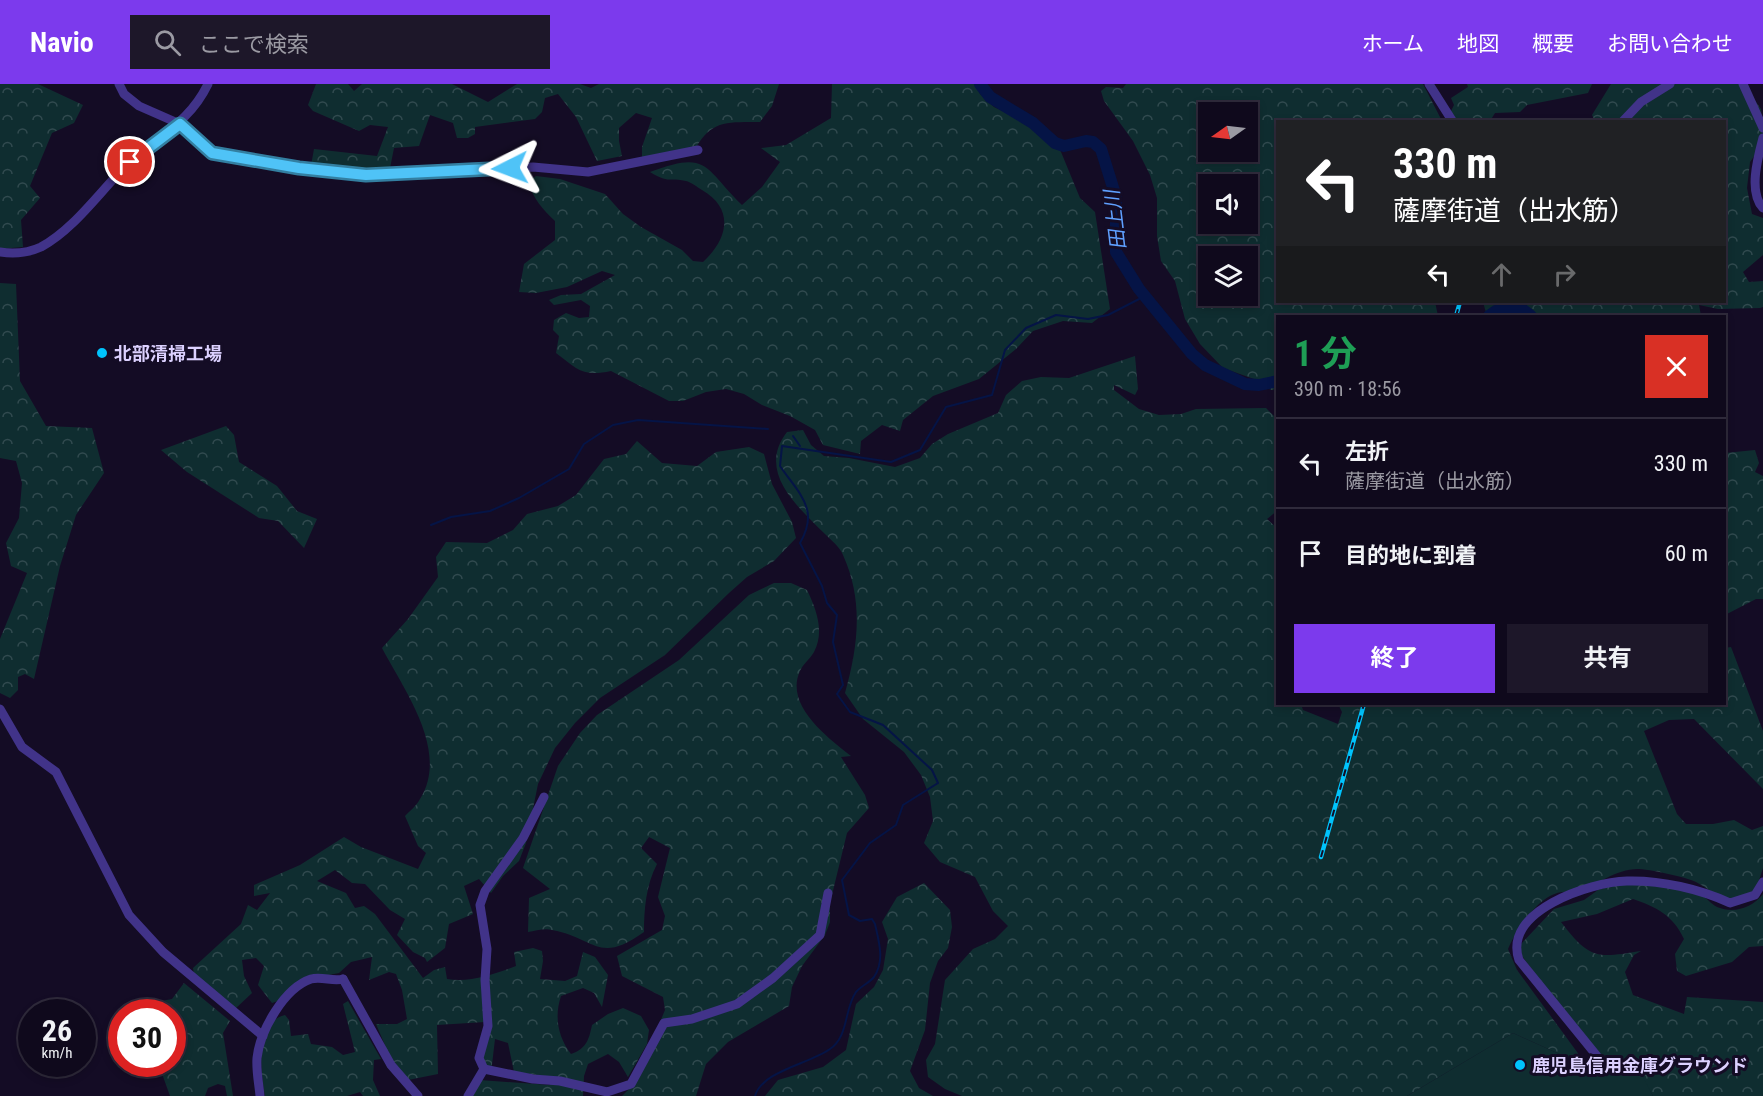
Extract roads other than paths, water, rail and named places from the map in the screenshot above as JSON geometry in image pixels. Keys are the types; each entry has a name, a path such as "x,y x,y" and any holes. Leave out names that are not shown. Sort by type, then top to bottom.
{"street":[{"path":"119,84 124,94 139,105 180,124 212,153 366,175 533,167 588,172 698,150"},
{"path":"0,252 23,252 48,242 130,162 180,124 202,97 208,84"},
{"path":"1429,84 1452,120"},
{"path":"1624,120 1641,102 1671,84"},
{"path":"1743,84 1763,128"},
{"path":"1763,138 1756,166 1756,184 1760,205 1763,208"},
{"path":"0,709 22,747 56,772 129,915 163,952 263,1036"},
{"path":"484,1069 479,1058 488,1026 485,980 487,949 480,905 486,891 523,838 544,797"},
{"path":"1596,1060 1597,1056 1519,960 1517,939 1532,917 1568,895 1619,882 1641,882 1707,892 1730,903 1755,895 1763,882"},
{"path":"484,1069 533,1079 560,1081 607,1092 631,1084 664,1023 692,1019 746,999 820,935 828,893"},
{"path":"260,1096 256,1065 263,1036 287,998 299,986 320,977 332,980 343,979 391,1065 418,1096"},
{"path":"468,1096 484,1069"}],"waterway":[{"name":"田上川","path":"980,84 990,97 1033,123 1055,143 1064,146 1086,141 1093,142 1101,149 1116,197 1116,252 1139,289 1192,354 1205,365 1245,384 1259,385 1276,381"},
{"path":"755,1096 759,1087 776,1074 821,1054 836,1044 843,1030 852,999 856,992 874,977 880,958 875,924 872,919 860,921 849,915 842,880 870,843 896,825 903,805 938,783 932,770 883,725 850,712 837,694 843,685 833,642 837,615 827,603 822,586 800,543 806,531 807,511 805,502 780,466 782,446 891,462 920,450 946,407 992,395 1005,350 1026,328 1056,315 1088,319 1108,315 1145,296"},
{"name":"田上川","path":"1490,315 1496,311 1522,309 1530,315"},
{"path":"431,525 451,517 490,511 519,498 569,469 584,444 613,425 638,420 768,429"},
{"path":"793,436 800,446"}],"railway":[{"path":"1456,315 1460,303"},
{"path":"1321,857 1364,705"}],"place":[{"name":"北部清掃工場","path":"102,353"},
{"name":"鹿児島信用金庫グラウンド","path":"1520,1065"}]}
